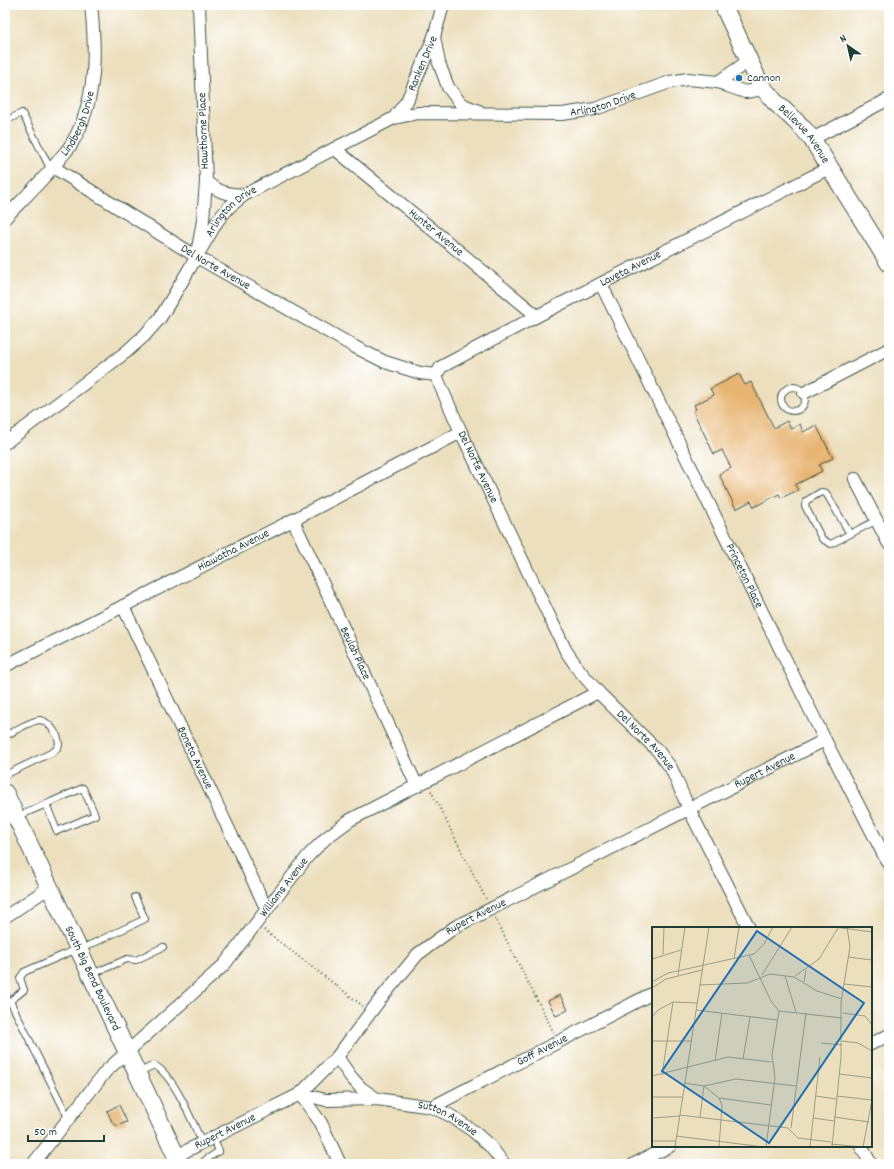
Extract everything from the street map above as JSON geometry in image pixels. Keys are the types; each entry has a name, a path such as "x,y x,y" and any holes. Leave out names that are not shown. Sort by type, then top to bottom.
{"main road":[{"name":"Bellevue Avenue","path":"723,5 760,84 774,101 797,122 812,139 889,263"},
{"name":"South Big Bend Boulevard","path":"5,794 11,820 50,887 178,1160"}],"street":[{"name":"Lindbergh Drive","path":"5,218 52,169 72,143 88,103 93,79 94,48 91,5"},
{"name":"Hawthorne Place","path":"197,257 203,220 206,182 199,5"},
{"name":"Ranken Drive","path":"394,118 407,101 434,37 443,5"},
{"name":"Arlington Drive","path":"434,37 439,62 448,87 461,104 485,114"},
{"path":"718,82 750,60"},
{"name":"Arlington Drive","path":"5,443 126,352 144,336 160,318 218,220 229,207 244,195 394,118 418,113 562,114 596,109 670,82 688,79 718,82 745,92 764,89"},
{"path":"812,139 889,99"},
{"name":"Hunter Avenue","path":"335,149 537,316"},
{"name":"Laveta Avenue","path":"436,375 441,367 537,316 829,168"},
{"name":"Del Norte Avenue","path":"52,169 197,257 355,347 385,362 420,373 436,375 461,432 566,651 579,670 598,692 658,751 671,768 689,809 748,927"},
{"path":"206,182 217,190 229,194 244,195"},
{"name":"Princeton Place","path":"601,284 825,740 889,865"},
{"path":"804,393 889,349"},
{"name":"Hiawatha Avenue","path":"5,666 293,520 461,432"},
{"path":"855,478 889,544"},
{"name":"Beulah Place","path":"293,520 417,786"},
{"name":"Boneta Avenue","path":"123,606 267,910"},
{"name":"Williams Avenue","path":"34,1164 106,1071 128,1053 224,964 308,856 326,838 350,820 598,692"},
{"name":"Rupert Avenue","path":"178,1160 202,1143 300,1094 337,1057 386,992 418,954 455,927 825,740"},
{"path":"5,917 50,887"},
{"name":"Goff Avenue","path":"432,1107 652,994"},
{"path":"872,1043 889,1034"},
{"name":"Sutton Avenue","path":"337,1057 361,1088 377,1099"},
{"path":"300,1094 320,1123 340,1164"},
{"name":"Sutton Avenue","path":"300,1094 326,1100 377,1099 432,1107 451,1116 473,1131 490,1146 504,1164"},
{"path":"634,1164 668,1147"},
{"path":"862,1147 871,1164"}],"lane":[{"path":"5,121 22,113 52,169"},
{"path":"790,387 798,388 804,393 804,405 798,410 790,411 783,407 780,399 781,395 786,389 790,387"},
{"path":"850,534 826,493 821,492 806,501 805,506 822,539 831,544 850,534 876,520"},
{"path":"5,736 41,720 50,726 59,743 57,749 53,752 5,775"},
{"path":"11,820 46,804 83,788 95,815 57,831 46,804"},
{"path":"68,1119 10,1001 24,990 20,978 24,972 145,919 135,897"},
{"path":"91,975 127,959 136,960 163,947"},
{"path":"137,1073 154,1065 158,1067 172,1083 185,1104 202,1143"},
{"path":"204,1164 204,1161 219,1152 213,1138"}],"path":[{"path":"258,920 265,931 371,1012"}],"building":[{"path":"739,374 745,385 751,382 774,428 787,421 791,429 800,424 803,432 816,425 833,458 819,465 822,471 795,485 798,490 781,498 779,494 754,507 751,501 736,509 719,474 731,468 722,450 714,454 693,411 696,409 694,405 714,395 710,389"},
{"path":"560,995 568,1010 556,1016 548,1001"},
{"path":"119,1105 127,1122 117,1126 112,1122 107,1111"}],"place":[{"name":"Cannon","path":"739,78"}]}
